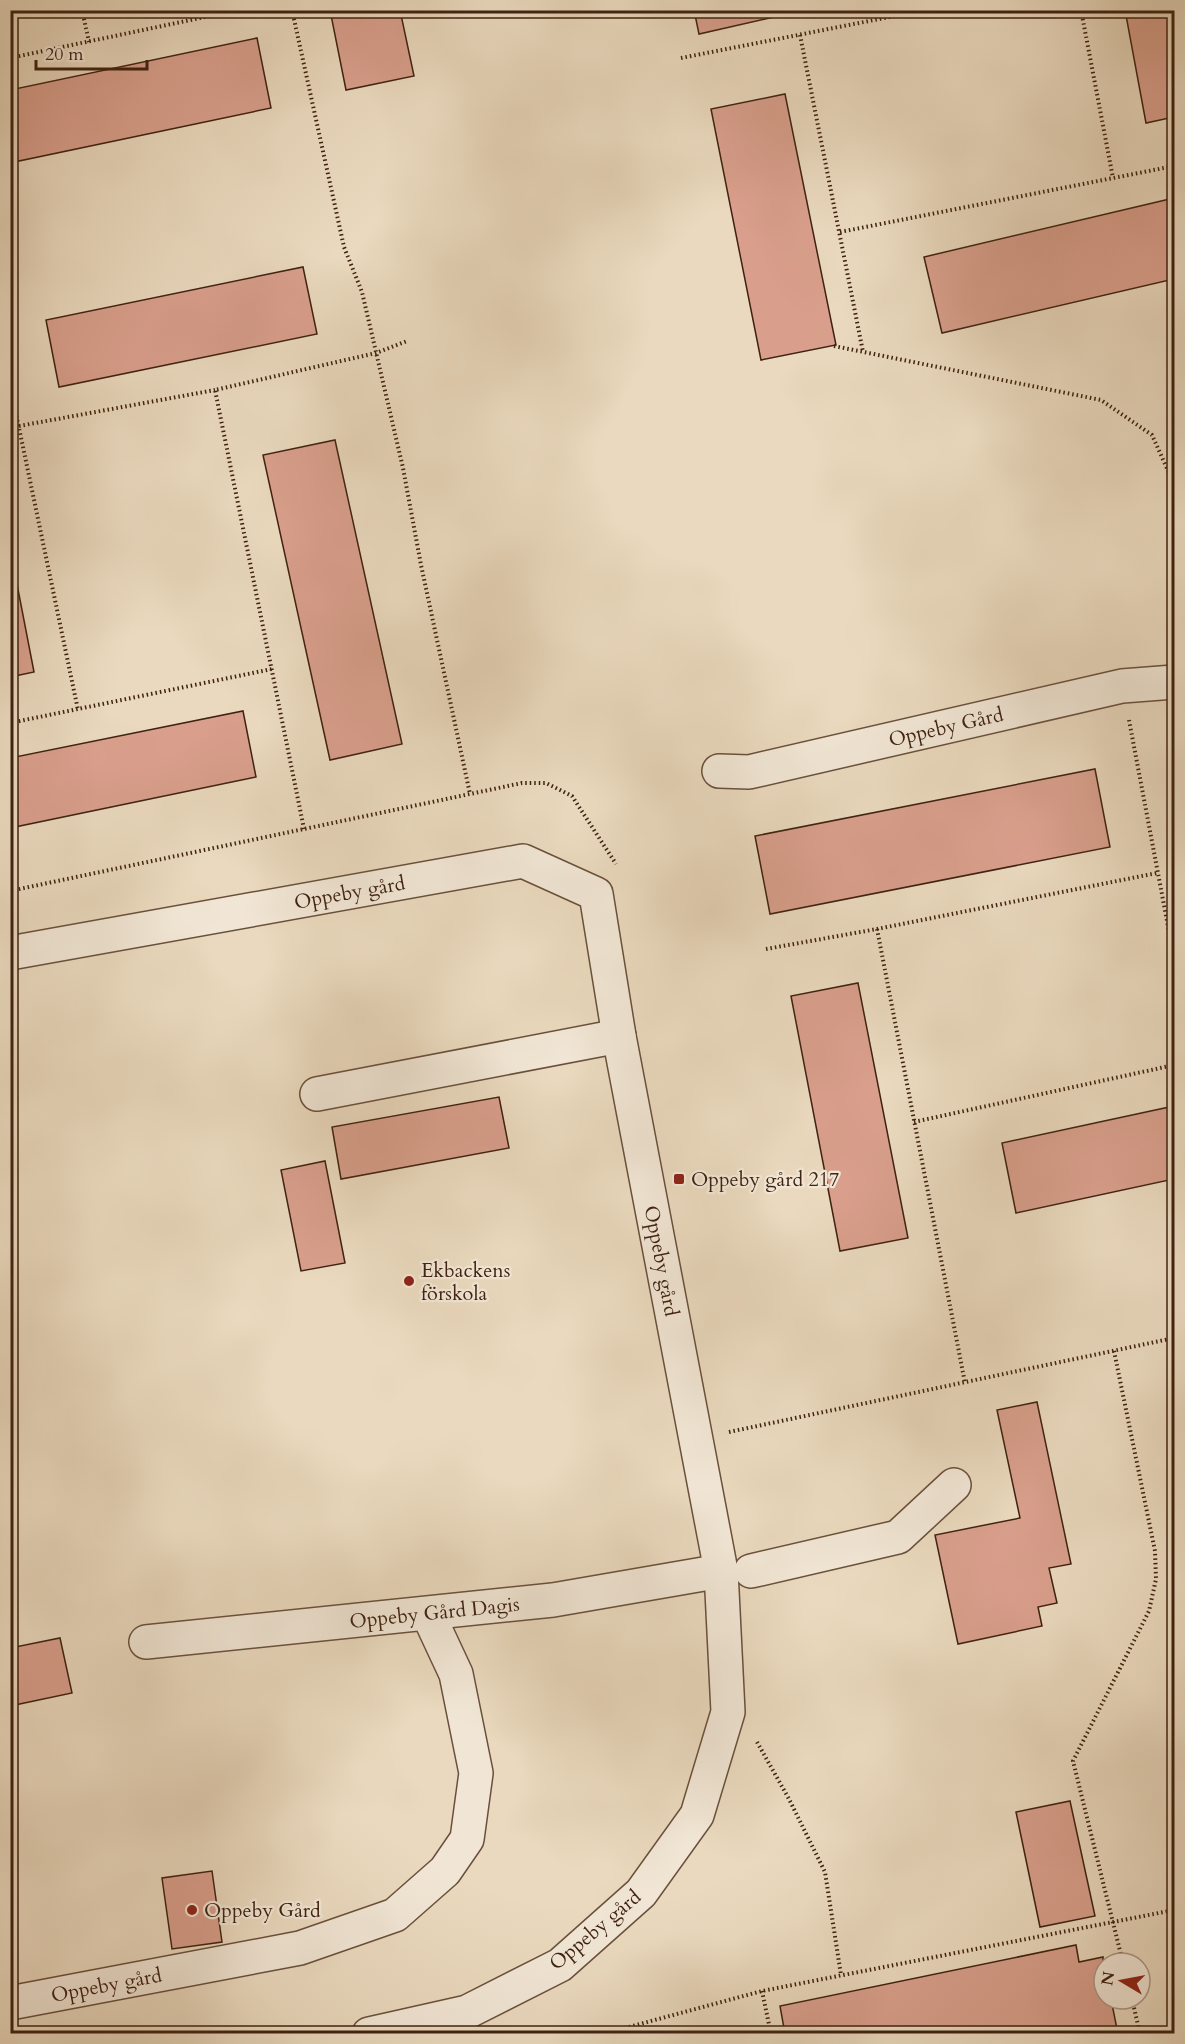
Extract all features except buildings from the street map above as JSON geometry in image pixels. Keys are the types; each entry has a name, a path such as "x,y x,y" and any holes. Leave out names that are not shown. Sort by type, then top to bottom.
{"street":[{"name":"Oppeby Gård","path":"719,771 748,772 1122,686 1174,682"},
{"name":"Oppeby gård","path":"10,953 523,861 597,894 619,1035 736,1571 728,1712 697,1815 641,1893 560,1965 470,2023 369,2034"},
{"path":"317,1094 619,1035"},
{"name":"Oppeby Gård Dagis","path":"146,1642 553,1600 736,1571 898,1537 954,1485"},
{"name":"Oppeby gård","path":"10,2003 300,1948 394,1915 445,1871 467,1839 476,1773 456,1674 428,1614"}],"path":[{"path":"82,10 89,42"},
{"path":"10,58 238,10"},
{"path":"292,10 344,247 362,292 403,468 421,565 470,794"},
{"path":"681,58 925,10"},
{"path":"1081,10 1113,178"},
{"path":"801,35 863,352"},
{"path":"840,232 1174,166"},
{"path":"19,426 215,390 376,353 407,341"},
{"path":"834,346 1101,400 1152,435 1174,484"},
{"path":"10,385 78,710"},
{"path":"215,390 304,829"},
{"path":"10,723 272,669"},
{"path":"1122,686 1174,958"},
{"path":"10,891 522,783 546,783 572,796 620,869"},
{"path":"766,949 1157,873"},
{"path":"877,929 965,1383"},
{"path":"914,1122 1174,1065"},
{"path":"726,1433 1174,1338"},
{"path":"1114,1351 1155,1551 1156,1579 1149,1611 1073,1761 1120,1951"},
{"path":"757,1742 825,1872 841,1975"},
{"path":"603,2034 762,1991 1174,1910"},
{"path":"762,1991 771,2034"},
{"path":"1135,2011 1140,2034"}],"place":[{"name":"Oppeby gård 217","path":"679,1179"},
{"name":"Ekbackens förskola","path":"409,1281"},
{"name":"Oppeby Gård","path":"192,1910"}]}
